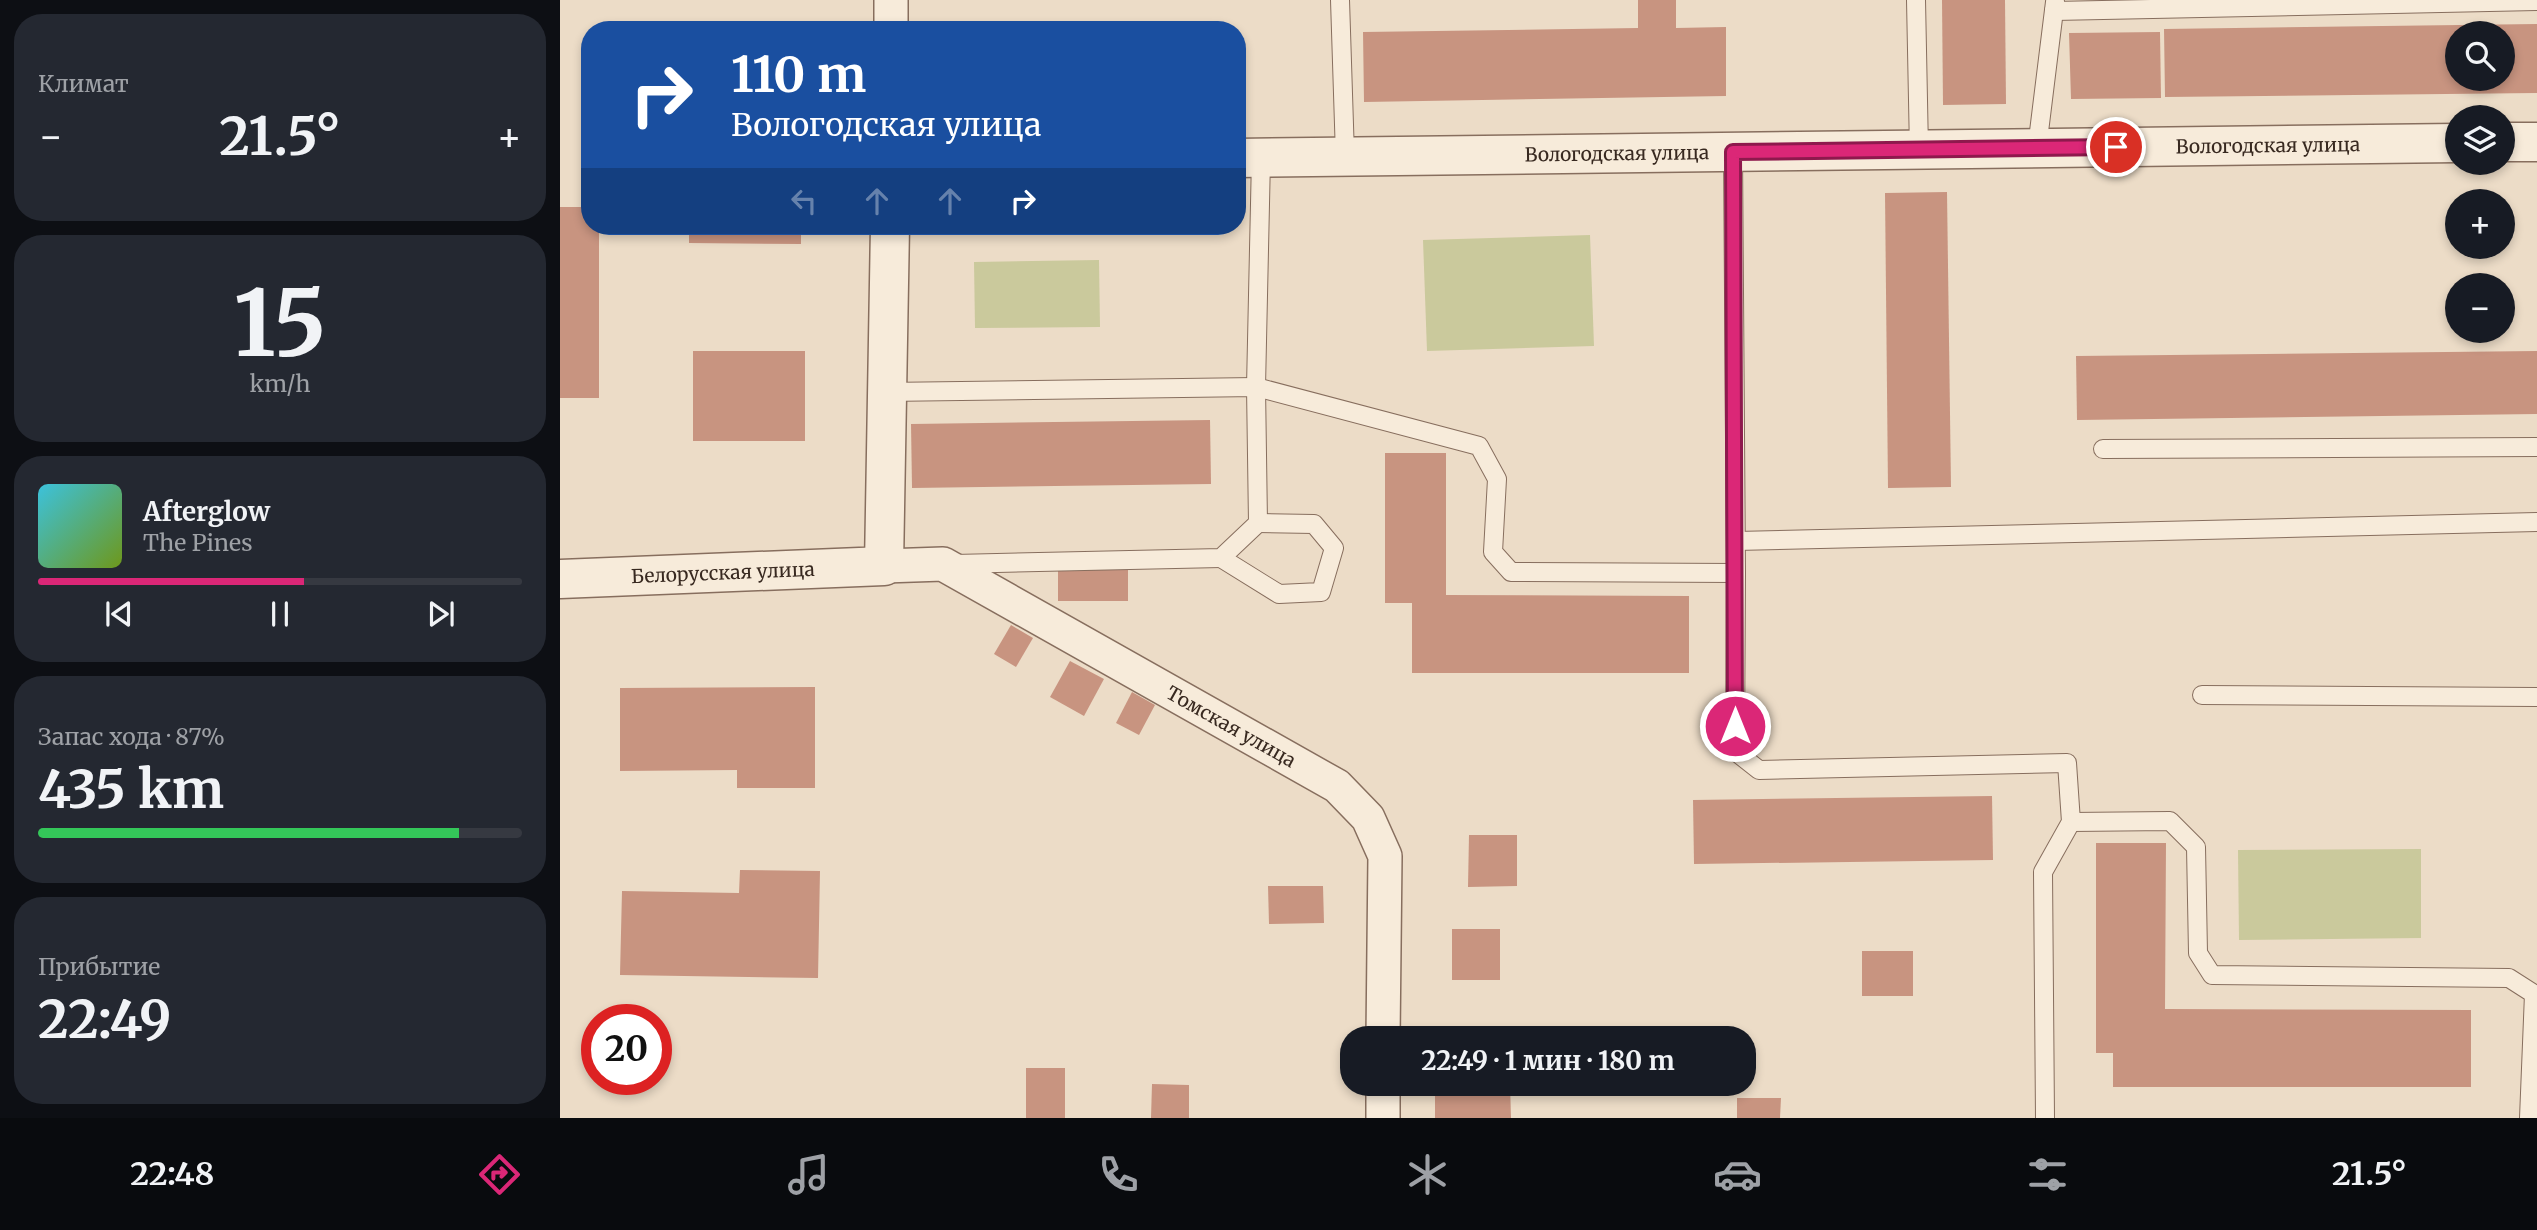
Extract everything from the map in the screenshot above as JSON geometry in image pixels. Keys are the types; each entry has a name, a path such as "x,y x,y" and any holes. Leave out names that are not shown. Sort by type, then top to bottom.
{"street":[{"path":"891,0 891,21"},
{"path":"2515,142 2537,142"},
{"name":"Вологодская улица","path":"1249,158 2445,143"},
{"path":"890,235 884,566 943,564"},
{"name":"Томская улица","path":"943,564 1337,786 1368,818 1385,856 1383,1026"},
{"name":"Белорусская улица","path":"560,579 884,566"},
{"path":"1383,1096 1383,1118"}],"lane":[{"path":"1340,0 1345,156"},
{"path":"1916,0 1919,149"},
{"path":"2037,148 2054,6 2537,1"},
{"path":"1733,152 1735,751 1759,770 2067,763 2071,822 2043,872 2045,1118"},
{"path":"1249,158 1258,523"},
{"path":"885,392 1256,387 1479,446 1497,480 1493,552 1511,572 1736,573"},
{"path":"2103,449 2537,447"},
{"path":"1736,541 2537,522"},
{"path":"943,564 1221,558 1279,594 1321,592 1334,548 1314,524 1258,523 1221,558"},
{"path":"2202,695 2537,697"},
{"path":"2071,822 2170,821 2196,847 2198,953 2212,975 2509,978 2518,983 2535,994 2529,1118"}],"green space":[{"path":"1590,235 1594,346 1427,351 1423,240"},
{"path":"1099,260 1100,327 975,328 974,262"},
{"path":"2421,849 2421,938 2239,940 2238,850"}],"building":[{"path":"1638,0 1676,0 1676,28 1726,27 1726,96 1364,102 1363,32 1638,28"},
{"path":"1942,0 2005,0 2006,104 1943,105"},
{"path":"2515,24 2537,24 2537,93 2165,97 2164,29 2445,25 2445,91 2515,91"},
{"path":"2160,32 2161,98 2071,99 2069,33"},
{"path":"1947,192 1951,487 1888,488 1885,193"},
{"path":"560,207 581,207 581,235 599,235 599,398 560,398"},
{"path":"689,235 801,235 801,244 689,243"},
{"path":"693,351 805,351 805,441 693,441"},
{"path":"2537,351 2537,414 2077,420 2076,356"},
{"path":"1210,420 1211,484 912,488 911,424"},
{"path":"1385,453 1446,453 1446,595 1689,596 1689,673 1412,673 1412,603 1385,603"},
{"path":"1128,565 1128,601 1058,601 1058,566"},
{"path":"1011,625 1033,638 1016,667 994,654"},
{"path":"1070,661 1104,679 1084,716 1050,697"},
{"path":"815,687 815,788 737,788 737,770 620,771 620,688"},
{"path":"1132,692 1155,705 1139,735 1116,723"},
{"path":"1992,796 1993,860 1694,864 1693,800"},
{"path":"1469,835 1517,835 1517,886 1468,887"},
{"path":"2096,843 2166,843 2165,1009 2471,1010 2471,1087 2113,1087 2113,1053 2096,1053"},
{"path":"740,870 820,871 818,978 620,975 622,891 739,893"},
{"path":"1268,886 1323,886 1324,923 1269,924"},
{"path":"1452,929 1500,929 1500,980 1452,980"},
{"path":"1862,951 1913,951 1913,996 1862,996"},
{"path":"1026,1068 1065,1068 1065,1118 1026,1118"},
{"path":"1152,1084 1189,1085 1189,1118 1151,1118"},
{"path":"1435,1096 1510,1096 1511,1118 1435,1118"},
{"path":"1737,1098 1781,1098 1780,1118 1737,1118"}],"route":[{"path":"1735,726 1733,152 2116,147"}]}
